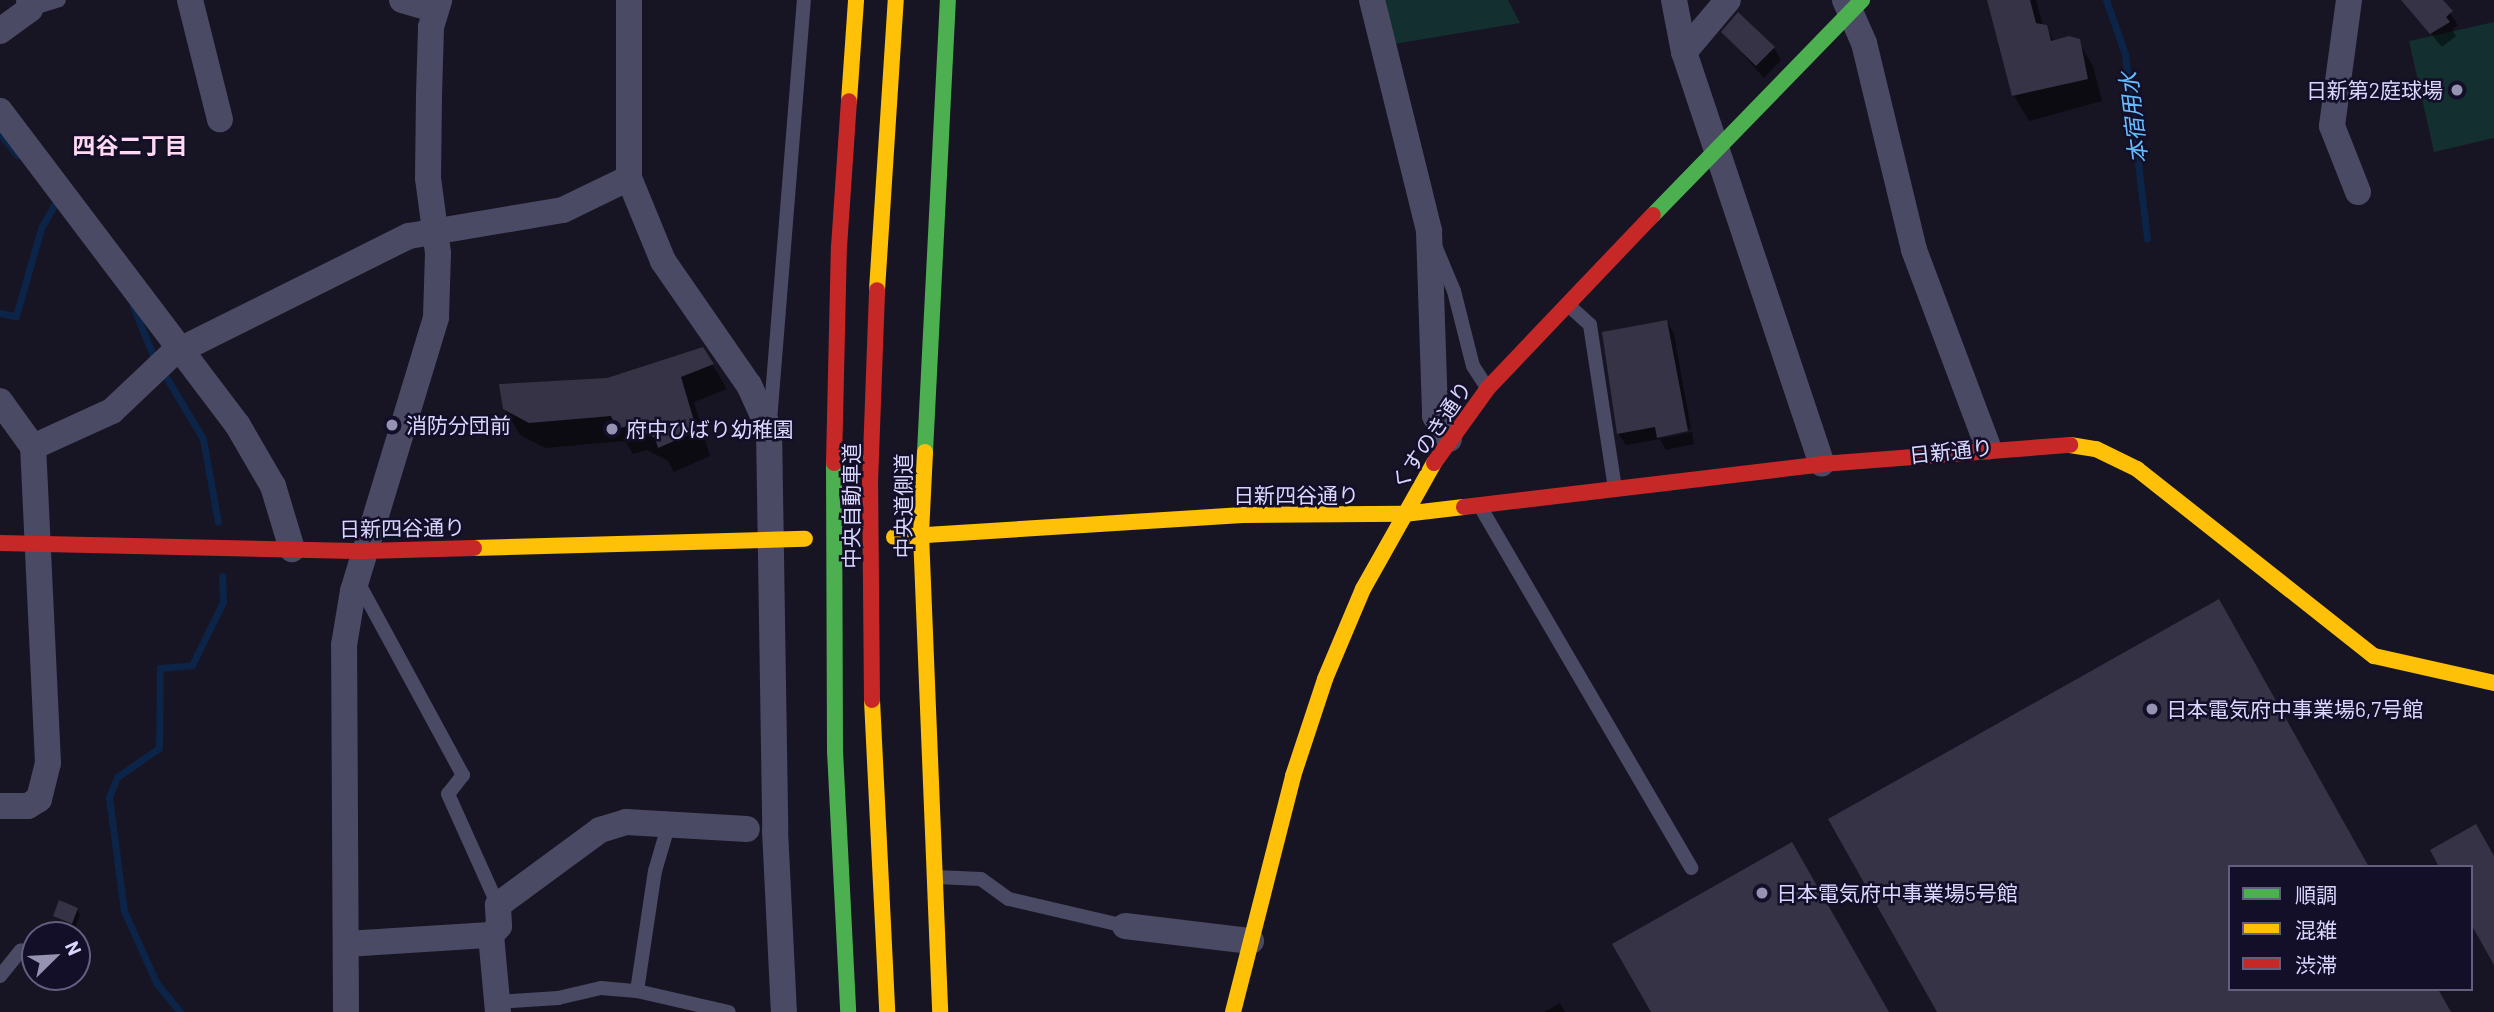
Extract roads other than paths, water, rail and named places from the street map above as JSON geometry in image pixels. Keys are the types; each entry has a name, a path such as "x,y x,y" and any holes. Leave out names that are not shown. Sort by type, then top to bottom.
{"main road":[{"name":"中央自動車道","path":"848,1012 835,751 833,488 839,247 856,0"},
{"name":"中央自動車道","path":"887,1012 873,754 870,483 879,248 896,0"},
{"name":"中央道側道","path":"940,1012 921,534 948,0"},
{"name":"くすのき通り","path":"1233,1012 1293,776 1325,679 1363,589 1449,439 1488,388 1566,303 1853,3"},
{"name":"日新通り","path":"1822,464 1989,447 2058,443 2096,449 2123,460 2374,656 2494,684"},
{"name":"日新四谷通り","path":"894,537 1242,514 1404,514 1822,464"},
{"name":"日新四谷通り","path":"0,543 366,551 806,539"}],"street":[{"path":"190,0 220,119"},
{"path":"346,1012 343,673 357,580 436,317 436,230 428,164 430,49 438,5 402,0"},
{"path":"629,0 629,177 663,261 749,385 769,429 775,804 784,1012"},
{"path":"1372,0 1429,231 1435,416 1449,439"},
{"path":"1674,0 1684,52 1822,464"},
{"path":"1684,52 1728,0"},
{"path":"2349,0 2332,126 2358,192"},
{"path":"1853,3 1914,250 1989,447"},
{"path":"0,31 29,5"},
{"path":"0,111 177,352 237,424 273,486 292,549"},
{"path":"33,447 112,411 150,372 177,352 409,236 563,210 629,177"},
{"path":"0,401 33,447 40,544 48,764 39,799 28,806 0,806"},
{"path":"346,944 491,935 499,926 498,905 600,830 626,822 669,822 747,829"},
{"path":"1125,926 1251,941"},
{"path":"491,935 498,1007"}],"lane":[{"path":"29,5 59,0"},
{"path":"769,429 804,0"},
{"path":"1429,231 1454,291 1473,366 1488,388"},
{"path":"1566,303 1590,325 1615,490"},
{"path":"1480,507 1692,868"},
{"path":"357,580 463,775 448,794 498,905"},
{"path":"637,991 655,871 669,822"},
{"path":"933,877 981,879 1009,899 1125,926"},
{"path":"0,976 21,950"},
{"path":"498,1007 601,988 637,991 729,1012"}],"waterway":[{"name":"本宿用水","path":"2106,0 2125,54 2147,239"},
{"path":"0,134 17,155"},
{"path":"0,313 16,316 41,228 56,202"},
{"path":"133,306 153,355 203,439 218,522"},
{"path":"180,1012 157,984 124,911 109,797 117,777 159,748 160,668 192,665 223,602 222,576"}],"place":[{"name":"日新第2庭球場","path":"2457,90"},
{"name":"消防分団前","path":"392,425"},
{"name":"府中ひばり幼稚園","path":"612,429"},
{"name":"日本電気府中事業場6,7号館","path":"2152,709"},
{"name":"日本電気府中事業場5号館","path":"1762,893"}],"district":[{"name":"四谷二丁目","path":"130,145"}]}
